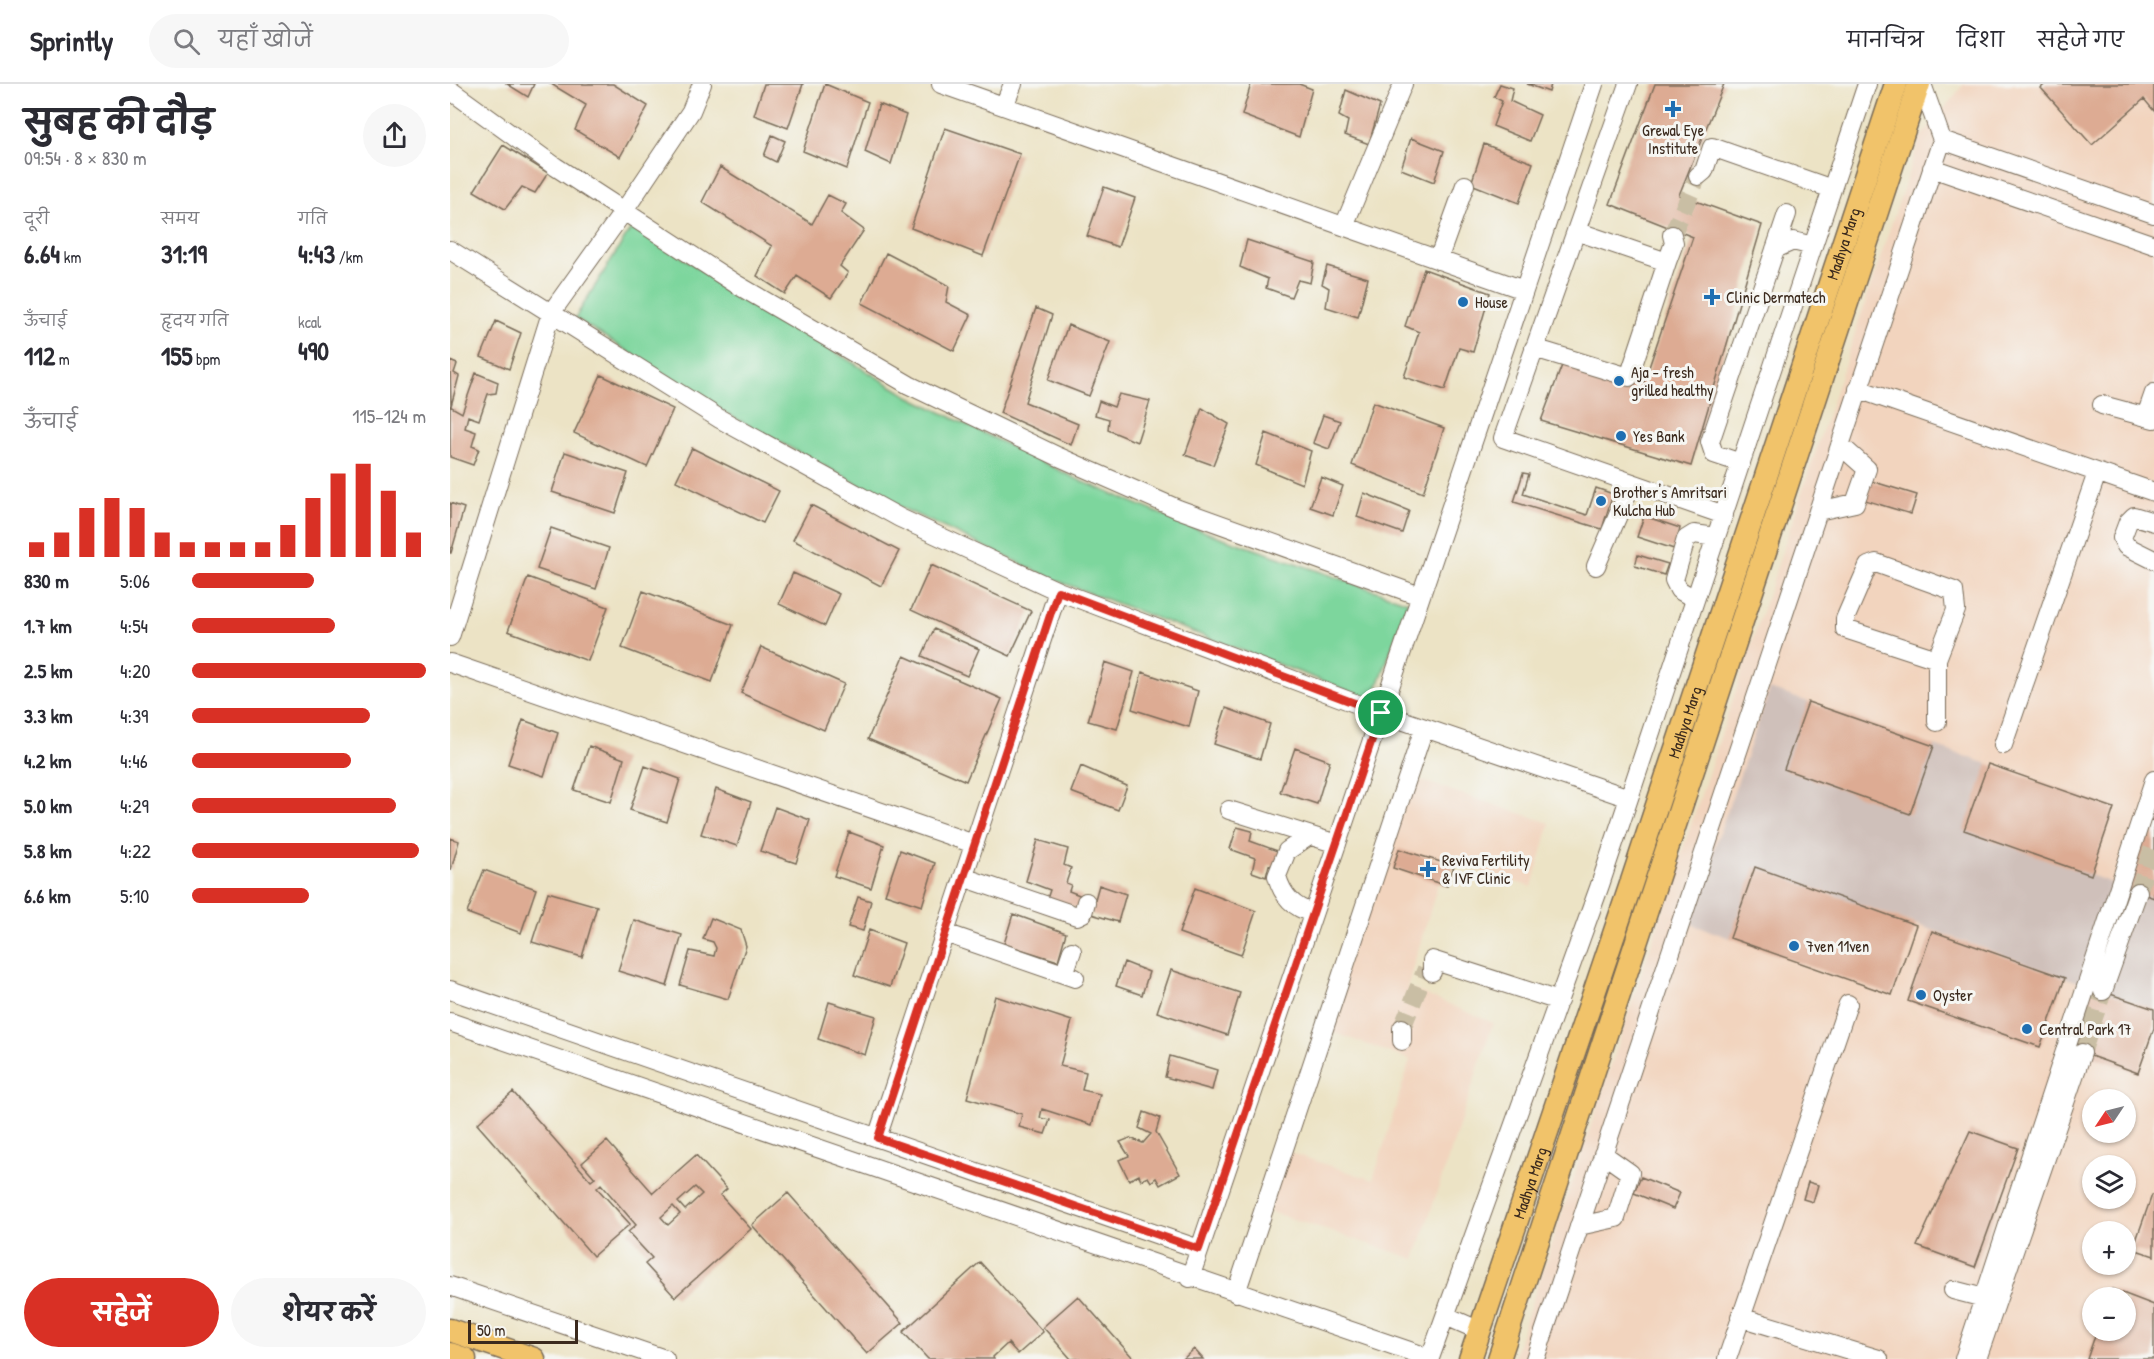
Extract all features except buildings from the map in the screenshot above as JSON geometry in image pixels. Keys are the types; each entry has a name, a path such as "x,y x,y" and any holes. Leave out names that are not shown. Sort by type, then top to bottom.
{"main road":[{"name":"Madhya Marg","path":"1470,1359 1632,881 1896,84"},
{"name":"Madhya Marg","path":"1499,1359 1921,84"},
{"path":"450,1330 534,1359"},
{"path":"450,1354 465,1359"}],"street":[{"path":"450,637 551,313 624,211 691,111 702,84"},
{"path":"941,84 1524,290"},
{"path":"1004,106 1013,84"},
{"path":"1344,226 1403,84"},
{"path":"1190,1278 1594,84"},
{"path":"1628,84 1503,438 1724,515"},
{"path":"450,1022 1190,1278 1430,1358 1559,1001 1629,798 1867,84"},
{"path":"1535,1359 1942,140 1921,84"},
{"path":"450,90 556,167 736,284 909,385 1057,456 1178,509 1420,596"},
{"path":"1942,140 2154,214"},
{"path":"1703,176 1712,147 1832,189"},
{"path":"1932,168 2154,245"},
{"path":"1438,260 1465,185"},
{"path":"1741,463 1714,454 1710,442 1787,214"},
{"path":"1576,231 1667,262"},
{"path":"1534,348 1629,377 1676,239"},
{"path":"1774,249 1793,241 1813,246"},
{"path":"450,250 720,419 900,518 1058,591 1381,713 1629,798"},
{"path":"1858,389 2154,492"},
{"path":"2102,405 2150,418 2154,393"},
{"path":"1818,511 1855,503 1867,469 1840,445"},
{"path":"2003,745 2097,473"},
{"path":"1596,566 1632,483"},
{"path":"2154,522 2134,516 2128,522 2122,538 2126,546 2154,560"},
{"path":"1695,599 1679,590 1674,580 1686,539 1694,534 1716,537"},
{"path":"1936,722 1938,659 1956,610 1954,591 1876,564 1868,566 1845,620 1845,629 1938,659"},
{"path":"878,1138 1058,591"},
{"path":"450,663 974,844"},
{"path":"1236,1293 1424,728"},
{"path":"1977,1359 2154,780"},
{"path":"1229,810 1336,844"},
{"path":"1309,836 1287,851 1277,876 1287,898 1298,908 1313,913"},
{"path":"963,877 1077,916 1083,913 1086,902"},
{"path":"2103,992 2138,892"},
{"path":"945,933 1069,976 1072,951"},
{"path":"1430,969 1432,960 1559,1001"},
{"path":"450,990 1199,1249"},
{"path":"1727,1359 1848,1004"},
{"path":"1964,1359 1984,1298 2047,1132 2082,1053"},
{"path":"1579,1226 1616,1218 1629,1173 1603,1154"},
{"path":"450,1286 665,1359"},
{"path":"1953,1290 1984,1298"},
{"path":"1446,1316 1478,1330"},
{"path":"1740,1317 1880,1359"}],"shaded area":[{"path":"1964,84 2154,84 2154,1359 1513,1359 1920,138"},
{"path":"1770,689 1808,702 1785,769 1910,814 1934,746 1988,764 1965,830 2154,898 2154,1009 1755,867 1730,938 1688,923"},
{"path":"1404,775 1550,823 1532,887 1445,861 1407,987 1493,1023 1415,1259 1268,1211 1285,1151 1373,1180 1410,1060 1327,1030"}],"green space":[{"path":"633,225 738,294 910,397 1079,480 1194,528 1408,602 1373,700 1058,581 902,508 720,410 575,318"}],"tunnel":[{"path":"1672,235 1698,176"},
{"path":"2138,892 2154,844"},
{"path":"1402,1028 1426,969"},
{"path":"2082,1053 2103,991"}],"place":[{"name":"Grewal Eye Institute","path":"1673,109"},
{"name":"Clinic Dermatech","path":"1712,297"},
{"name":"House","path":"1463,302"},
{"name":"Aja - fresh grilled healthy","path":"1619,381"},
{"name":"Yes Bank","path":"1621,436"},
{"name":"Brother's Amritsari Kulcha Hub","path":"1601,501"},
{"name":"Reviva Fertility & IVF Clinic","path":"1428,869"},
{"name":"7ven 11ven","path":"1794,946"},
{"name":"Oyster","path":"1921,995"},
{"name":"Central Park 17","path":"2027,1029"}],"route":[{"path":"1058,591 1381,713 1199,1249 878,1138 1058,591"}]}
